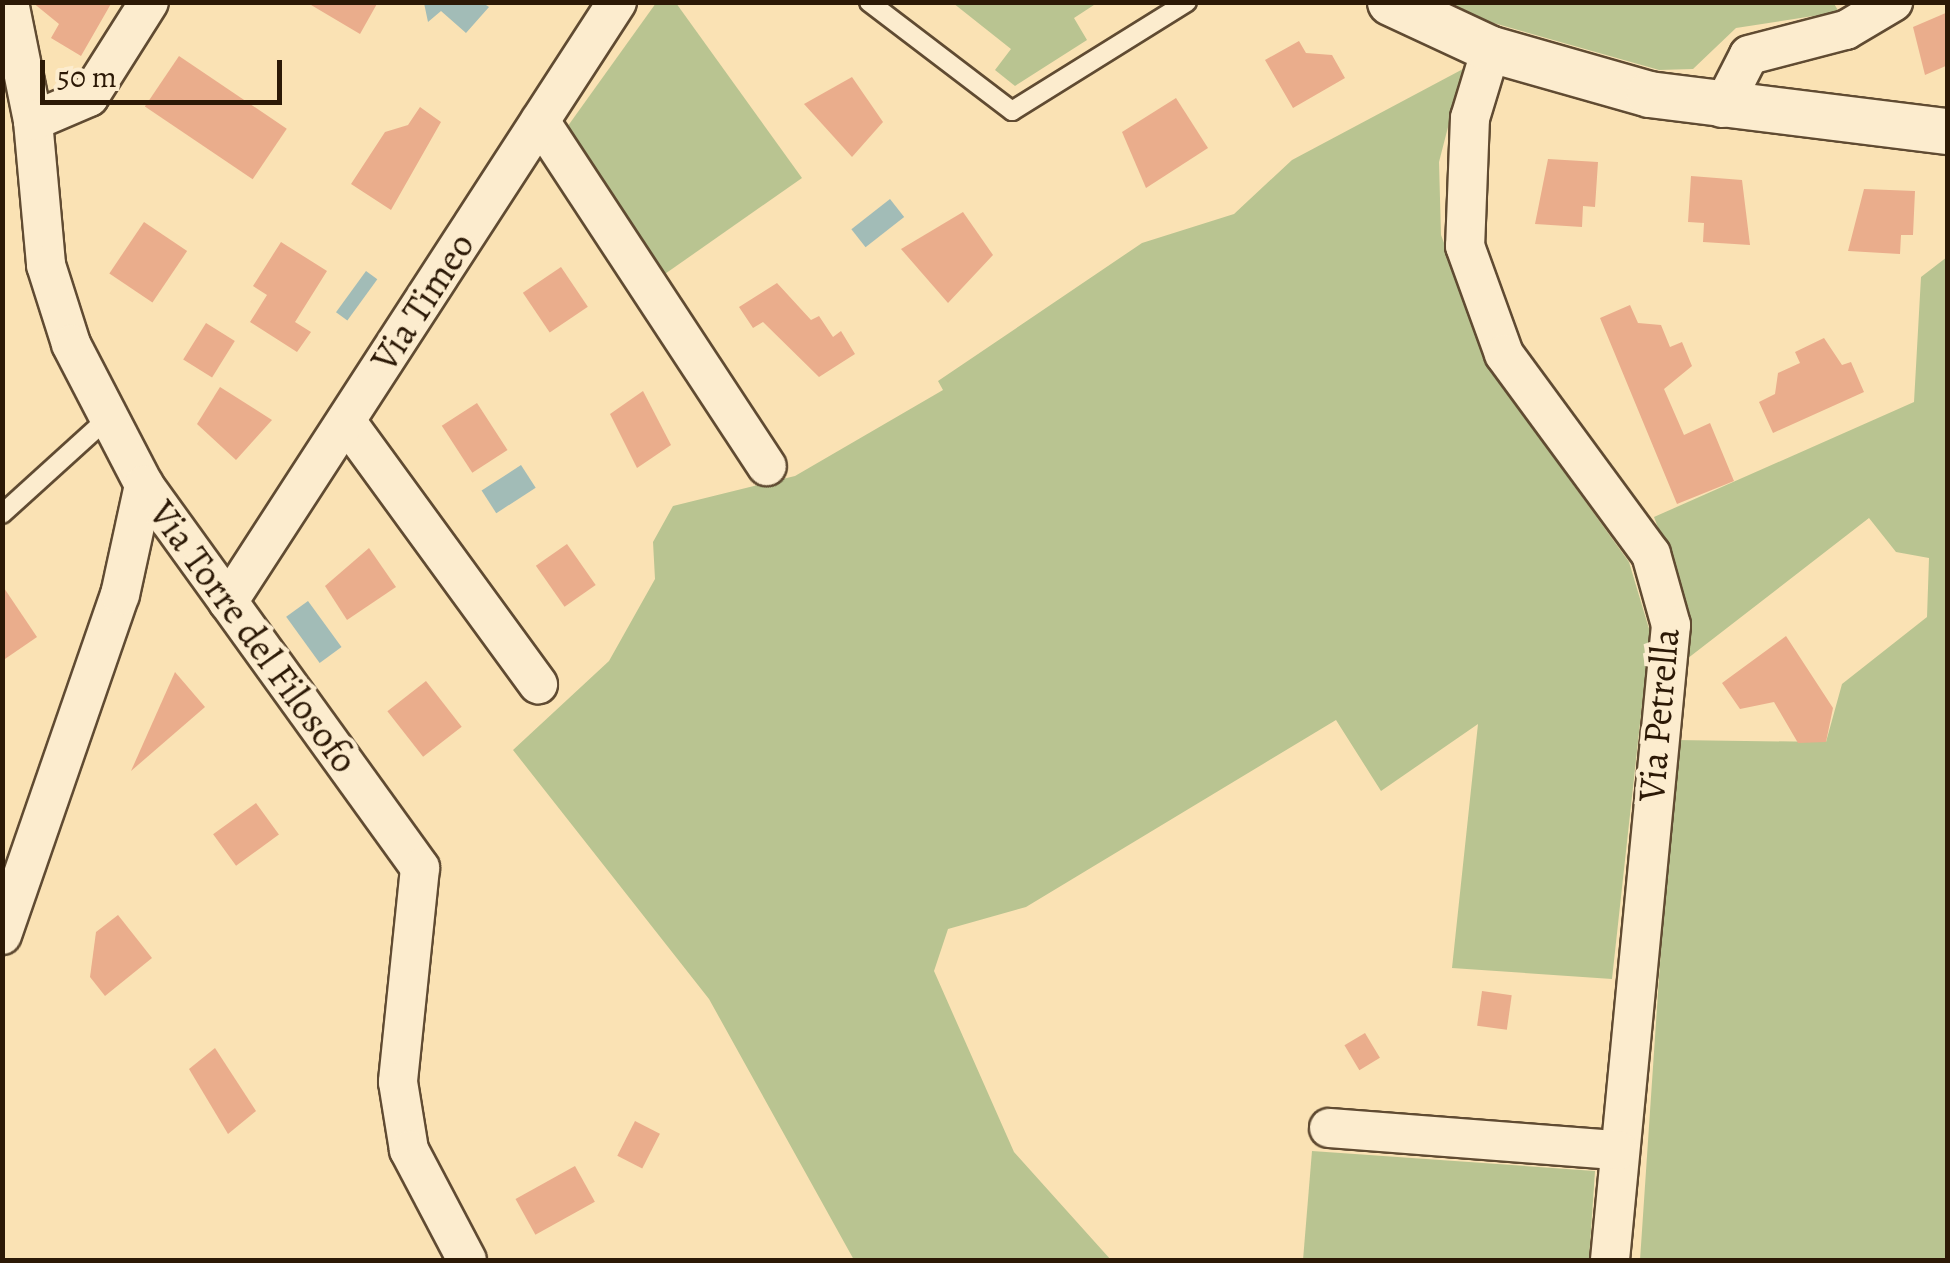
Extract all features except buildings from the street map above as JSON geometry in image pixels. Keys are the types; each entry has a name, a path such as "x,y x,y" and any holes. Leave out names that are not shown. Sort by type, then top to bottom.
{"street":[{"name":"Via Torre del Filosofo","path":"9,2 33,120 46,264 72,344 144,485 420,868 398,1082 409,1150 467,1260"},
{"path":"33,120 89,97 149,2"},
{"name":"Via Timeo","path":"228,602 617,2"},
{"path":"1390,2 1491,49 1722,108 1948,131"},
{"path":"1722,108 1748,54 1846,30 1893,2"},
{"name":"Via Petrella","path":"1491,49 1470,118 1465,246 1504,354 1651,554 1670,625 1610,1260"},
{"path":"540,121 766,466"},
{"path":"346,420 538,684"},
{"path":"2,935 120,595 144,485"},
{"path":"1329,1128 1618,1150"}],"lane":[{"path":"869,2 1012,111 1187,2"},
{"path":"2,514 110,416"}],"green space":[{"path":"1833,2 1839,12 1736,28 1693,69 1659,70 1483,20 1451,3"},
{"path":"656,3 676,3 802,178 662,276 565,130"},
{"path":"953,3 1097,3 1074,18 1087,40 1015,86 995,70 1011,49"},
{"path":"1463,69 1439,162 1441,235 1494,375 1629,562 1650,632 1612,979 1452,968 1478,724 1381,791 1336,720 1026,907 948,929 934,971 1014,1152 1111,1260 854,1260 709,999 513,750 609,661 655,579 653,542 673,506 795,476 943,390 938,381 1142,243 1234,214 1292,160"},
{"path":"1947,257 1947,1260 1640,1260 1675,740 1826,742 1842,684 1927,617 1929,558 1896,552 1869,518 1683,662 1684,597 1654,517 1914,402 1921,277"},
{"path":"1312,1151 1595,1171 1589,1260 1303,1260"}],"water":[{"path":"424,3 483,3 489,7 466,33 441,11 428,22"},
{"path":"890,199 904,217 866,247 851,229"},
{"path":"366,271 377,279 347,320 336,312"},
{"path":"521,465 536,488 496,513 482,491"},
{"path":"308,601 342,647 320,663 286,617"}]}
